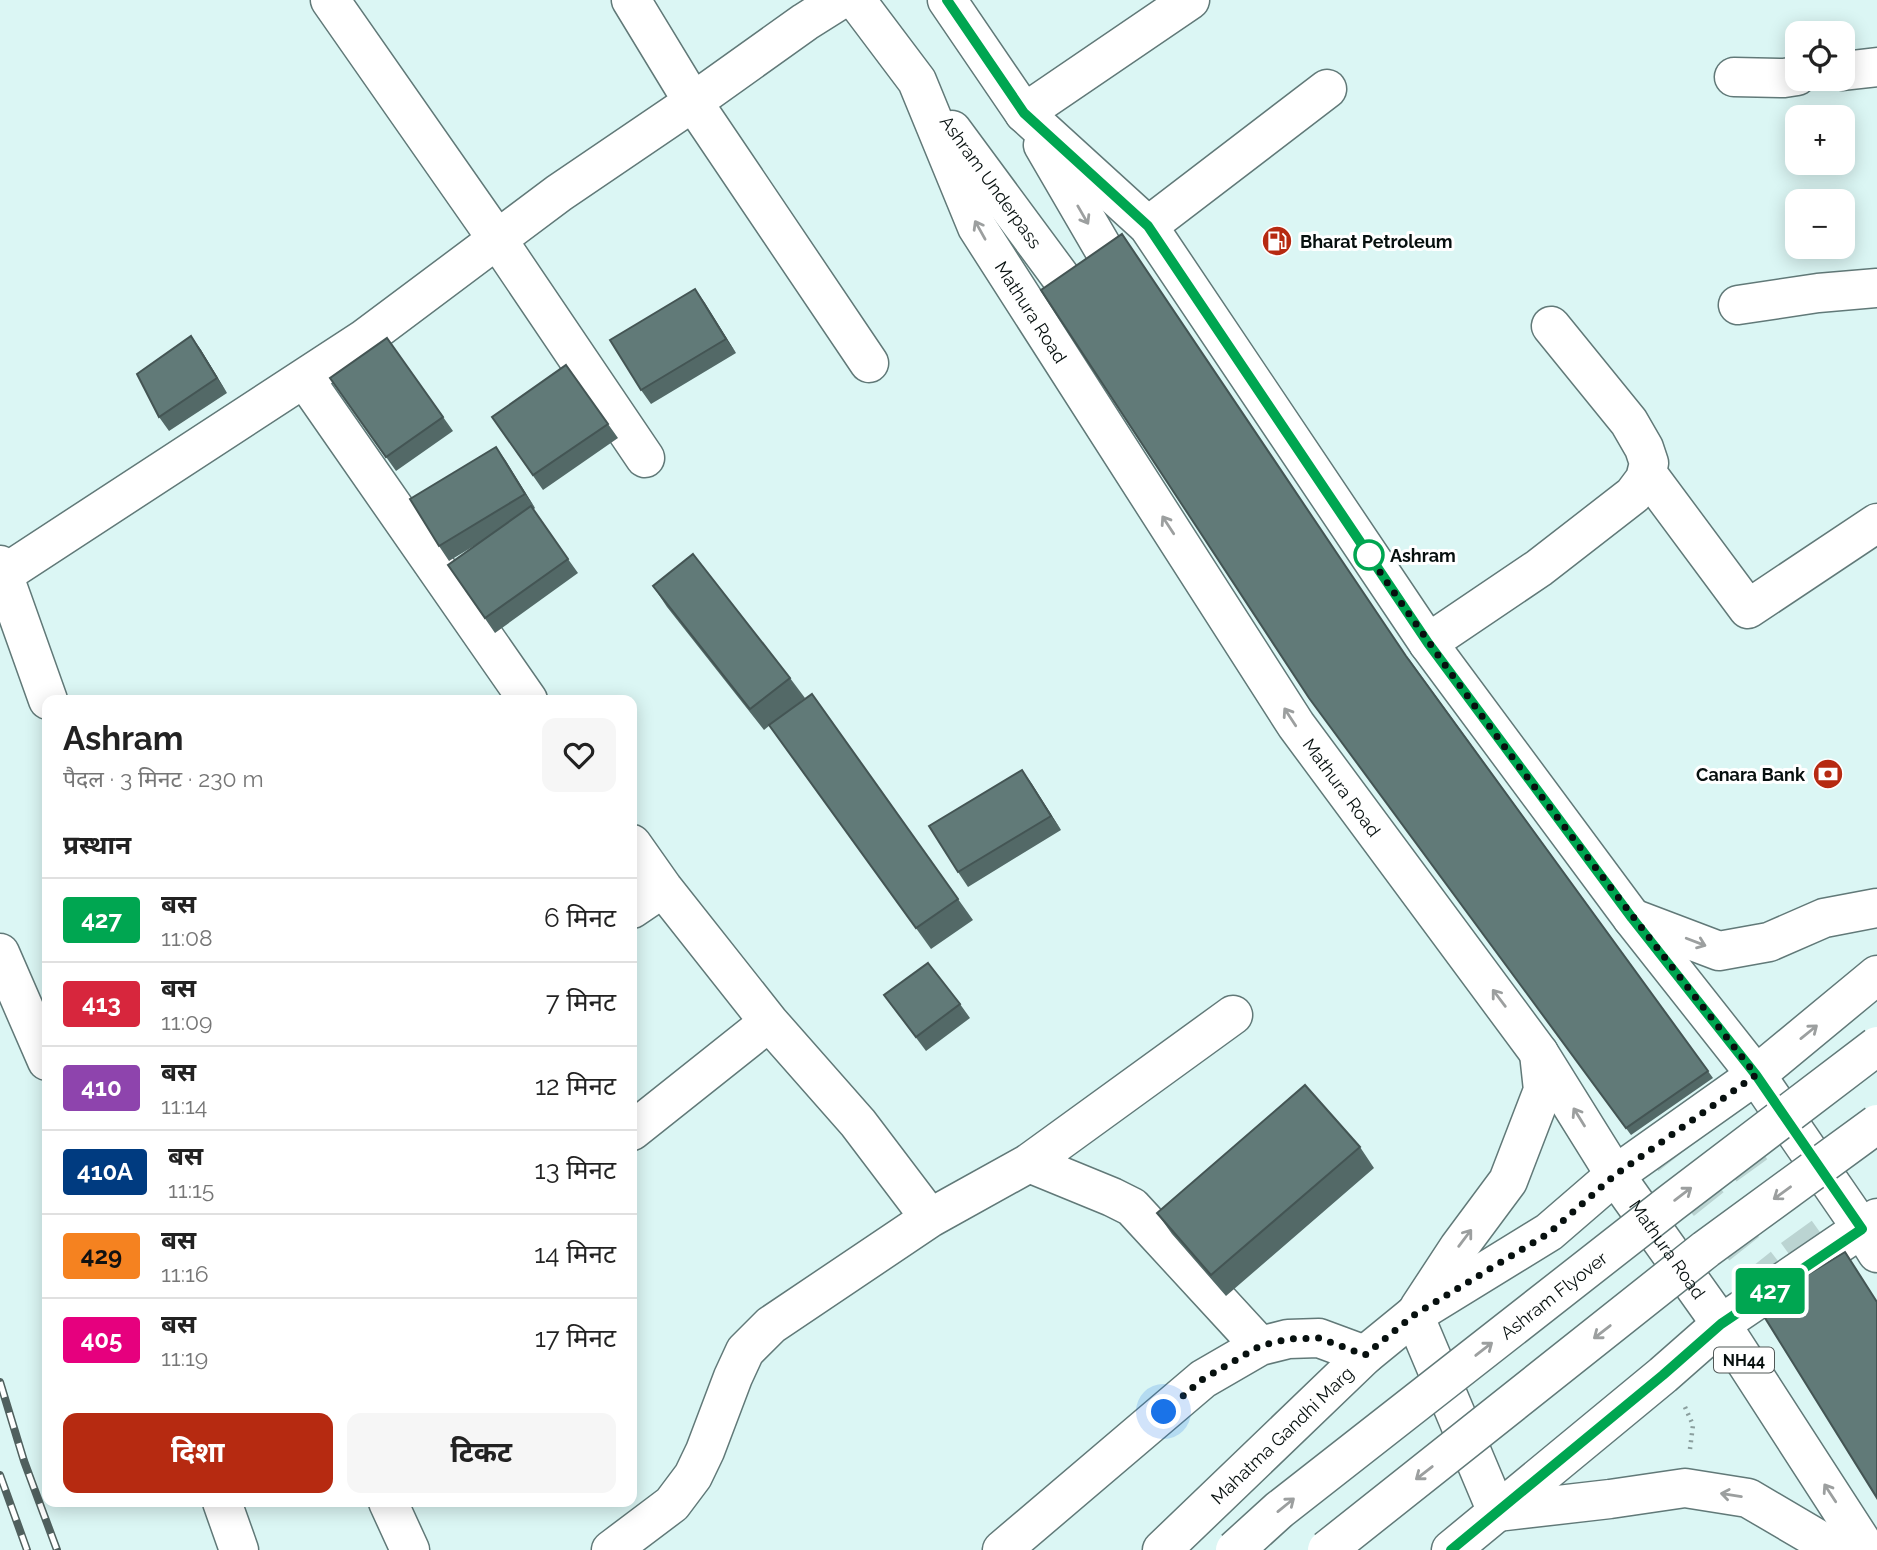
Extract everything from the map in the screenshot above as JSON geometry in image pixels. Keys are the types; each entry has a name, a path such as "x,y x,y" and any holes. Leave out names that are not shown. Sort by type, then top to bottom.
{"main road":[{"path":"330,0 497,239 645,458"},
{"path":"631,0 694,102 869,363"},
{"path":"46,695 2,570 364,339 559,193 840,0"},
{"name":"Mathura Road","path":"856,0 917,81 977,227 1296,725 1539,1053 1615,1175 1721,1324 1867,1550"},
{"path":"947,0 1024,113 1107,255"},
{"path":"1024,113 1190,0"},
{"path":"1855,70 1877,67"},
{"path":"1734,76 1785,78"},
{"name":"Ashram Underpass","path":"917,81 1065,284"},
{"path":"1148,226 1327,89"},
{"path":"1024,113 1148,226 1428,643 1632,918 1756,1075 1872,1233 1721,1324 1451,1550"},
{"path":"1738,305 1818,293 1877,288"},
{"path":"1428,643 1539,568 1633,495 1645,479 1649,463 1629,422 1551,326"},
{"path":"304,379 525,695"},
{"path":"1647,473 1748,609 1877,523"},
{"path":"637,851 769,1022 858,1123 930,1218"},
{"path":"637,906 663,888"},
{"path":"1632,918 1719,951 1769,942 1824,918 1877,908"},
{"path":"0,953 42,1050"},
{"name":"Mahatma Gandhi Marg","path":"1162,1550 1365,1355 1414,1315 1549,1233 1615,1175 1756,1075 1877,975"},
{"path":"611,1550 672,1504 694,1476 746,1351 771,1325 930,1218 1029,1163 1233,1015"},
{"path":"637,1126 769,1022"},
{"name":"Ashram Flyover","path":"1235,1550 1279,1510 1638,1228 1877,1046"},
{"path":"1497,1512 1414,1315 1459,1247 1508,1181 1543,1090 1539,1053"},
{"path":"1327,1550 1706,1249 1877,1124"},
{"path":"1029,1163 1132,1207 1260,1346"},
{"path":"1002,1550 1203,1379 1260,1346 1288,1339 1319,1338 1365,1355"},
{"path":"1497,1512 1685,1488 1748,1498 1833,1550"},
{"path":"224,1507 239,1550"},
{"path":"390,1507 410,1550"}],"path":[{"path":"1681,1397 1693,1425 1690,1451"}],"building":[{"path":"1122,234 1406,656 1708,1071 1626,1128 1309,698 1041,290"},
{"path":"695,289 726,339 641,390 610,340"},
{"path":"191,336 217,378 159,417 137,374"},
{"path":"387,338 443,417 386,457 330,378"},
{"path":"566,365 608,424 533,475 492,417"},
{"path":"496,447 525,494 439,546 410,499"},
{"path":"531,506 568,559 485,618 448,565"},
{"path":"693,554 790,678 750,709 653,586"},
{"path":"812,694 958,899 916,928 769,725"},
{"path":"1022,770 1051,816 958,872 929,826"},
{"path":"928,963 960,1004 916,1037 884,995"},
{"path":"1305,1085 1360,1147 1211,1275 1157,1213"},
{"path":"1845,1252 1877,1302 1877,1498 1757,1305"}],"tunnel":[{"path":"1663,1047 1826,1273 1877,1354"},
{"path":"1617,1083 1646,1125 1793,1313"}],"railway":[{"path":"0,1382 24,1461 57,1550"},
{"path":"0,1475 27,1550"}],"bus line":[{"name":"427","path":"947,0 1024,113 1148,226 1428,643 1632,918 1756,1075 1862,1229 1721,1324 1451,1550"}],"place":[{"name":"Bharat Petroleum","path":"1277,241"},
{"name":"Ashram","path":"1369,555"},
{"name":"Canara Bank","path":"1828,774"}],"route":[{"path":"1164,1412 1203,1379 1260,1346 1288,1339 1319,1338 1365,1355 1414,1315 1549,1233 1615,1175 1756,1075 1632,918 1428,643 1367,553 1369,555"}]}
